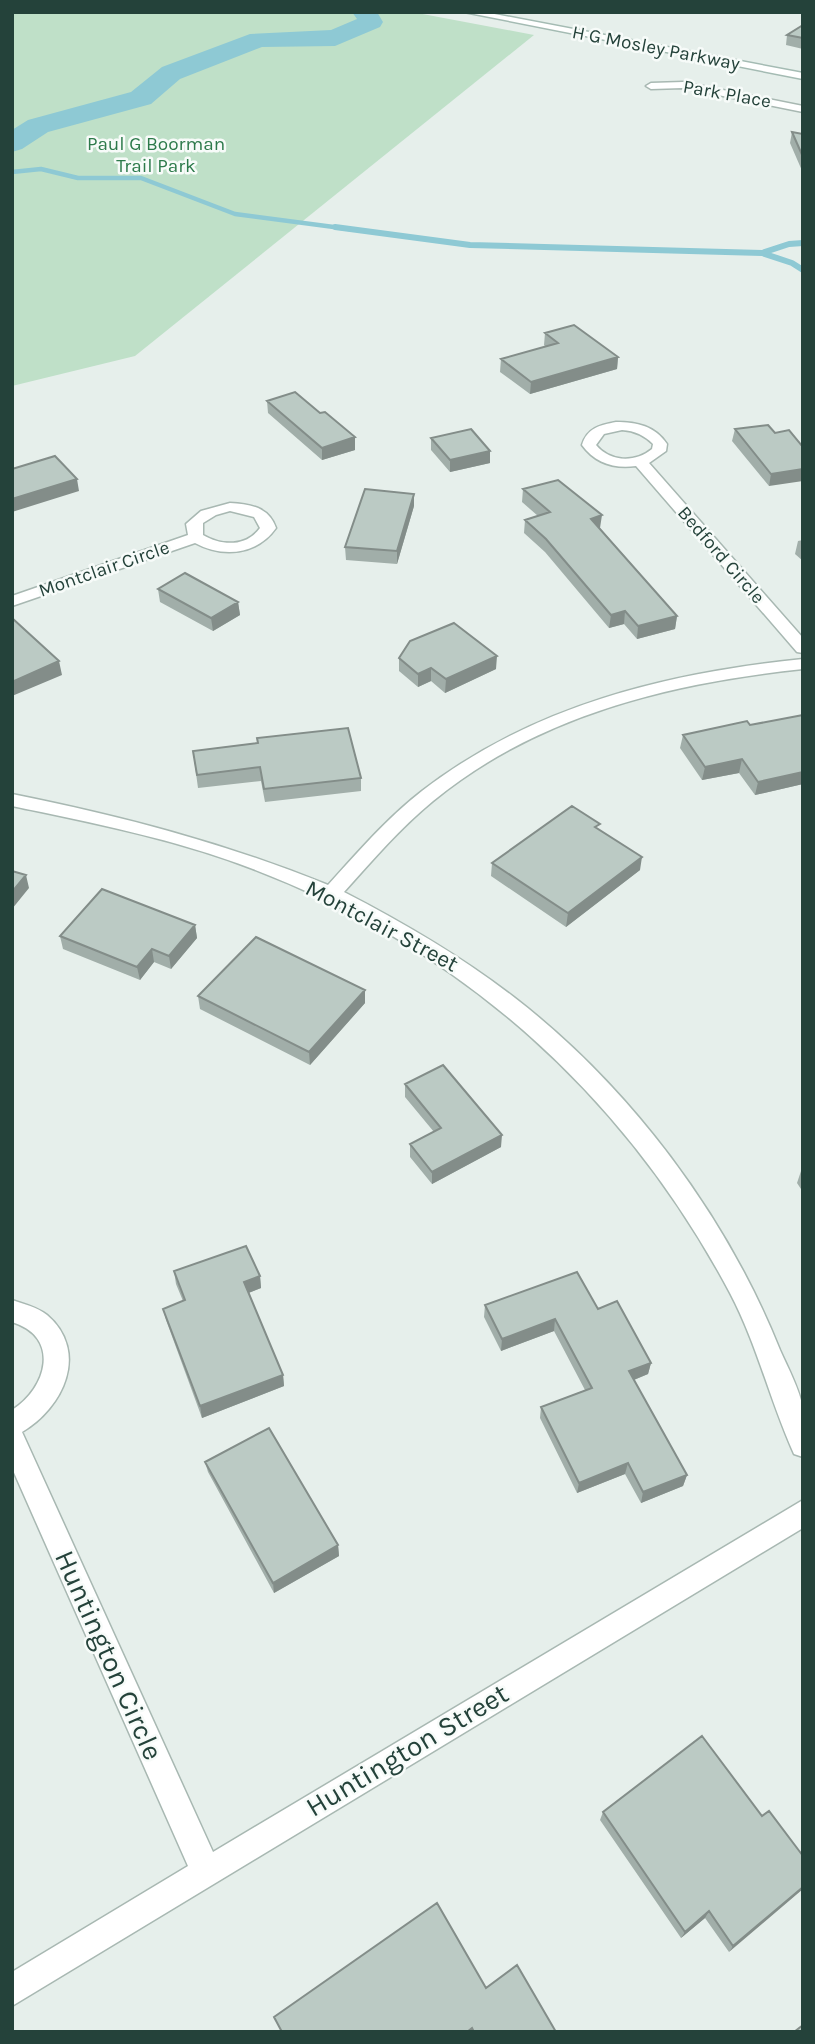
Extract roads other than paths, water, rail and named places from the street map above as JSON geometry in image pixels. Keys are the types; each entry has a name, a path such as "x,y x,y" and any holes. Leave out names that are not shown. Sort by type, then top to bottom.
{"street":[{"name":"H G Mosley Parkway","path":"468,12 803,76"},
{"name":"Park Place","path":"651,86 684,85 803,109"},
{"name":"Bedford Circle","path":"640,462 803,648"},
{"name":"Montclair Circle","path":"12,601 196,537"},
{"path":"330,895 387,833 429,795 476,762 528,734 601,704 668,684 727,672 803,664"},
{"name":"Montclair Street","path":"12,800 192,842 262,865 330,895 430,947 494,990 553,1042 610,1101 664,1168 737,1283 779,1375 803,1446"},
{"path":"12,1311 34,1320 44,1328 56,1353 56,1367 46,1395 36,1408 12,1424"},
{"name":"Huntington Circle","path":"12,1438 206,1872"},
{"name":"Huntington Street","path":"12,1990 803,1513"}],"waterway":[{"path":"12,143 38,126 141,98 171,73 259,39 335,38 371,22 364,12"},
{"path":"12,172 41,169 78,178 141,178 235,214 349,229"},
{"path":"335,227 470,245 762,253"},
{"path":"762,253 789,244 803,243"},
{"path":"762,253 792,263 803,270"}],"park label":[{"name":"Paul G Boorman Trail Park","path":"156,155"}]}
